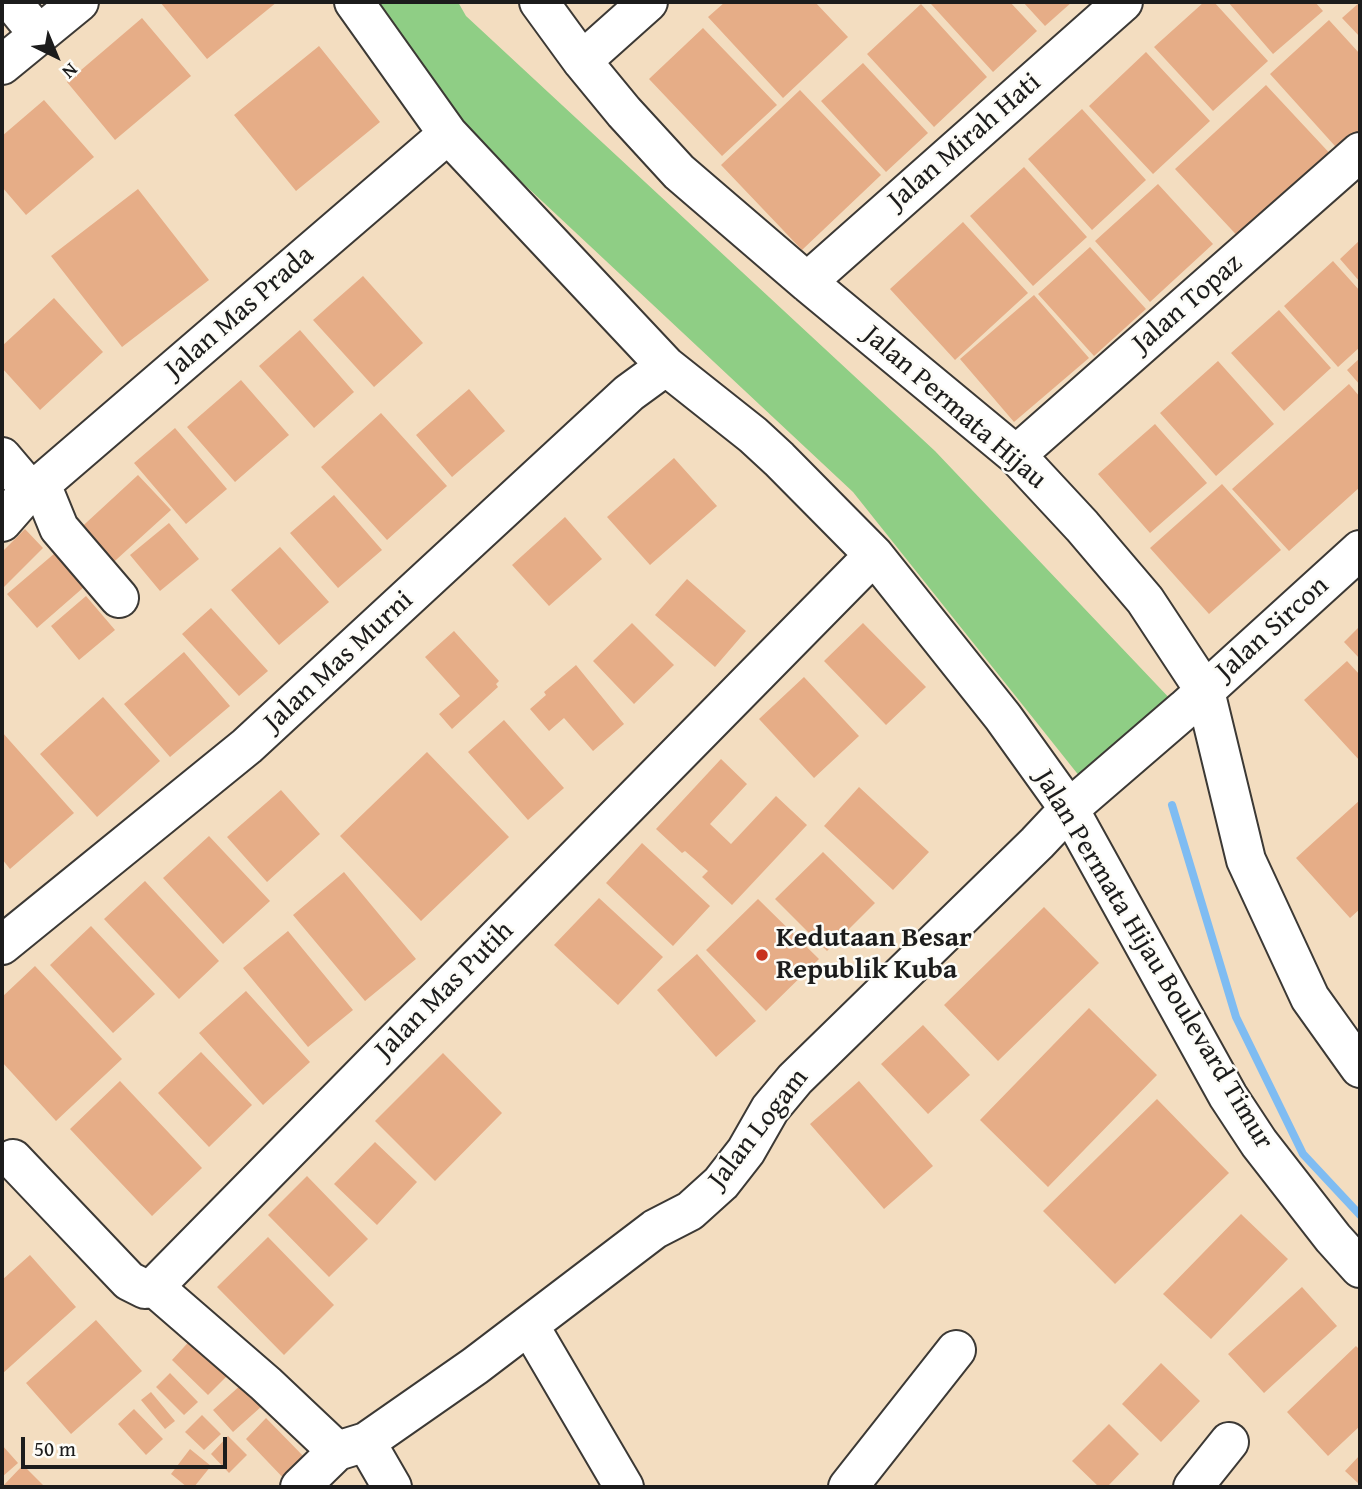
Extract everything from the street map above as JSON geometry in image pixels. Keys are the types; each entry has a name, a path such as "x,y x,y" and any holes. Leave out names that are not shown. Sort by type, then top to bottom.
{"street":[{"path":"12,2 38,35"},
{"path":"2,65 79,2"},
{"name":"Jalan Permata Hijau Boulevard Timur","path":"354,2 448,134 666,366 753,435 874,555 1003,717 1069,809 1228,1096 1259,1143 1333,1238 1360,1268"},
{"name":"Jalan Permata Hijau","path":"539,2 582,61 679,172 1016,455 1082,526 1145,600 1195,700 1246,860 1310,998 1360,1068"},
{"path":"582,61 648,2"},
{"name":"Jalan Mirah Hati","path":"807,282 1123,2"},
{"name":"Jalan Mas Prada","path":"2,522 35,487 448,134"},
{"name":"Jalan Topaz","path":"1016,455 1360,152"},
{"name":"Jalan Mas Murni","path":"2,945 247,746 629,393 666,366"},
{"path":"2,457 35,487 59,528 119,598"},
{"name":"Jalan Sircon","path":"1195,700 1360,550"},
{"name":"Jalan Mas Putih","path":"154,1287 874,555"},
{"name":"Jalan Logam","path":"300,1487 352,1447 475,1366 655,1229 690,1211 721,1183 746,1151 770,1109 795,1080 1069,809 1195,700"},
{"path":"13,1158 129,1282 145,1289 154,1287 266,1384 352,1447 392,1487"},
{"path":"529,1325 624,1487"},
{"path":"848,1487 956,1350"},
{"path":"1193,1487 1229,1442"}],"green space":[{"path":"362,2 458,2 466,16 935,451 1174,703 1088,787 853,492 435,101"}],"building":[{"path":"160,2 277,2 207,59"},
{"path":"725,2 815,2 848,37 783,98 708,17"},
{"path":"1010,2 1037,31 993,72 931,4"},
{"path":"1023,2 1072,2 1045,26"},
{"path":"1204,2 1214,2 1268,61 1213,111 1154,47"},
{"path":"1228,2 1315,2 1323,11 1273,54"},
{"path":"1360,2 1360,37 1342,18"},
{"path":"921,4 987,77 934,127 867,54"},
{"path":"142,18 191,76 115,140 67,82"},
{"path":"1329,20 1360,54 1360,141 1344,156 1270,74"},
{"path":"703,28 777,105 722,156 649,79"},
{"path":"319,46 380,122 296,191 234,115"},
{"path":"1146,52 1210,121 1153,174 1089,106"},
{"path":"863,63 928,133 886,172 821,101"},
{"path":"1266,85 1335,159 1244,243 1175,169"},
{"path":"800,90 881,175 802,250 721,165"},
{"path":"44,100 94,157 26,215 2,187 2,136"},
{"path":"1082,109 1146,180 1092,230 1028,159"},
{"path":"1024,167 1087,237 1033,286 970,216"},
{"path":"1158,184 1213,244 1150,302 1095,241"},
{"path":"138,189 209,280 122,347 51,256"},
{"path":"963,222 1028,293 955,360 890,289"},
{"path":"1360,240 1360,282 1340,259"},
{"path":"1090,247 1146,309 1094,356 1038,294"},
{"path":"1333,261 1360,291 1360,347 1338,367 1284,306"},
{"path":"363,276 423,343 374,387 313,320"},
{"path":"1034,295 1089,358 1014,422 960,359"},
{"path":"54,298 103,352 40,410 2,368 2,346"},
{"path":"1279,310 1331,368 1284,411 1231,353"},
{"path":"300,330 354,392 314,428 259,366"},
{"path":"1360,358 1360,385 1347,370"},
{"path":"1218,361 1274,424 1216,476 1160,413"},
{"path":"241,380 289,435 235,482 187,427"},
{"path":"1349,384 1360,397 1360,487 1289,551 1232,489"},
{"path":"469,389 505,431 452,477 416,435"},
{"path":"381,413 447,486 387,540 321,467"},
{"path":"1155,424 1207,483 1150,533 1098,474"},
{"path":"175,428 227,489 186,524 134,463"},
{"path":"674,458 717,506 650,565 607,517"},
{"path":"138,475 171,510 106,569 74,534"},
{"path":"1222,484 1281,550 1209,614 1150,548"},
{"path":"334,495 382,550 338,588 290,533"},
{"path":"565,517 602,559 549,606 512,565"},
{"path":"169,523 199,559 160,591 130,555"},
{"path":"25,529 43,548 2,589 2,552"},
{"path":"280,547 329,602 279,645 231,590"},
{"path":"55,553 84,587 37,628 7,594"},
{"path":"687,579 746,631 715,667 655,615"},
{"path":"86,596 115,630 79,660 51,626"},
{"path":"211,608 268,671 239,696 182,634"},
{"path":"632,623 674,665 634,704 593,661"},
{"path":"863,623 926,687 886,725 824,661"},
{"path":"1360,626 1360,659 1344,642"},
{"path":"454,631 499,681 496,684 498,687 452,729 439,714 460,696 425,657"},
{"path":"184,652 230,706 170,757 124,704"},
{"path":"1347,661 1360,675 1360,761 1304,700"},
{"path":"576,665 624,724 593,751 564,718 549,731 530,709 546,695 544,692"},
{"path":"804,677 859,736 814,778 759,719"},
{"path":"103,697 160,761 97,817 40,754"},
{"path":"504,720 564,788 528,820 468,752"},
{"path":"2,732 74,813 10,869 2,859"},
{"path":"427,752 509,837 421,921 340,836"},
{"path":"721,759 747,784 710,824 731,844 776,796 807,825 732,905 702,877 708,871 685,851 682,853 656,829"},
{"path":"859,787 929,852 893,890 824,826"},
{"path":"281,790 320,834 267,882 227,837"},
{"path":"1360,800 1360,909 1350,918 1296,858"},
{"path":"209,836 270,901 223,944 163,878"},
{"path":"642,843 710,906 673,946 606,883"},
{"path":"823,852 875,903 827,951 775,899"},
{"path":"344,872 416,959 365,1001 293,915"},
{"path":"145,881 219,961 179,999 104,919"},
{"path":"599,898 663,957 618,1005 554,945"},
{"name":"Kedutaan Besar Republik Kuba","path":"758,899 819,959 766,1011 706,950"},
{"path":"1044,907 1099,963 998,1061 944,1005"},
{"path":"91,926 155,994 113,1033 50,965"},
{"path":"288,931 353,1010 308,1047 243,968"},
{"path":"697,954 756,1021 716,1057 657,990"},
{"path":"35,966 122,1059 56,1121 2,1062 2,997"},
{"path":"246,991 310,1062 263,1105 199,1033"},
{"path":"1089,1008 1157,1075 1048,1187 980,1120"},
{"path":"923,1025 970,1075 928,1114 881,1064"},
{"path":"201,1052 252,1105 209,1147 158,1093"},
{"path":"443,1053 502,1113 435,1181 375,1121"},
{"path":"120,1081 202,1168 152,1216 70,1129"},
{"path":"859,1081 933,1166 884,1209 810,1124"},
{"path":"1157,1099 1229,1173 1115,1284 1043,1211"},
{"path":"375,1142 417,1182 377,1225 334,1184"},
{"path":"307,1176 368,1239 329,1277 268,1215"},
{"path":"1241,1214 1288,1259 1211,1339 1163,1294"},
{"path":"268,1237 334,1305 284,1355 217,1287"},
{"path":"30,1255 76,1307 2,1374 2,1280"},
{"path":"1302,1287 1337,1326 1264,1393 1228,1354"},
{"path":"96,1320 142,1371 71,1434 26,1383"},
{"path":"195,1335 232,1371 208,1395 172,1360"},
{"path":"1356,1346 1360,1350 1360,1426 1328,1456 1287,1412"},
{"path":"1161,1363 1200,1401 1161,1442 1122,1404"},
{"path":"170,1373 198,1402 184,1415 156,1387"},
{"path":"242,1384 262,1406 233,1432 213,1410"},
{"path":"151,1392 175,1421 165,1429 141,1400"},
{"path":"134,1409 163,1439 146,1455 118,1424"},
{"path":"202,1415 221,1434 204,1450 185,1432"},
{"path":"266,1418 310,1463 289,1484 246,1439"},
{"path":"1109,1424 1139,1454 1107,1487 1099,1487 1072,1461"},
{"path":"228,1436 247,1455 229,1473 211,1454"},
{"path":"2,1445 18,1463 2,1477"},
{"path":"190,1449 211,1466 194,1487 187,1487 171,1474"},
{"path":"1360,1455 1360,1485 1345,1471"},
{"path":"23,1465 45,1487 2,1487"}],"waterway":[{"path":"1172,805 1236,1017 1303,1154 1360,1215"}],"place":[{"name":"Kedutaan Besar Republik Kuba","path":"762,955"}]}
